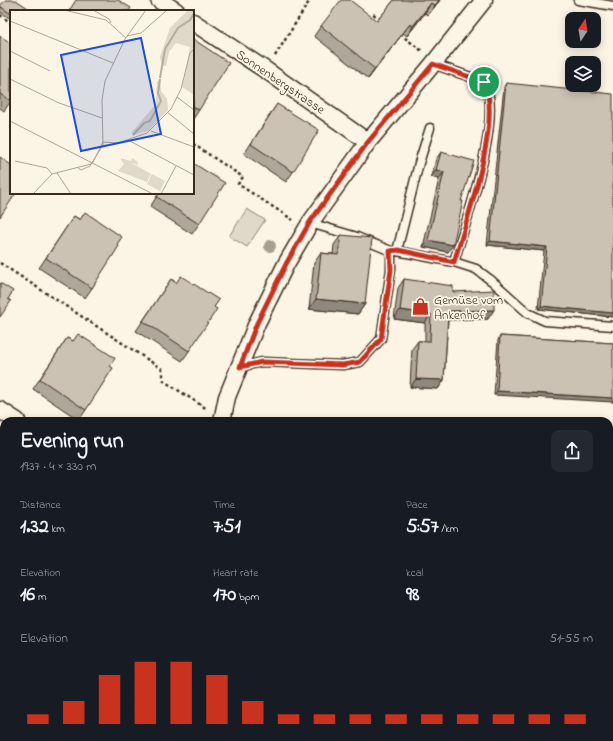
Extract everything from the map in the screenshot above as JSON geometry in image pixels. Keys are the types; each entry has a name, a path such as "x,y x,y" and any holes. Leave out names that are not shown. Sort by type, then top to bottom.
{"street":[{"path":"159,0 174,10"},
{"path":"218,417 228,397 266,303 308,226 429,59 484,0"},
{"name":"Sonnenbergstrasse","path":"194,23 267,71 368,142"},
{"path":"0,410 11,417"}],"lane":[{"path":"578,0 613,6"},
{"path":"429,59 484,82 488,90 490,106 486,153 454,262"},
{"path":"240,367 262,362 343,365 360,362 381,339 394,251 430,128"},
{"path":"308,226 357,237 394,251 454,262 476,269 528,313 546,321 613,326"}],"path":[{"path":"267,71 279,48 310,0"},
{"path":"366,24 373,14 385,22"},
{"path":"0,15 10,22"},
{"path":"396,31 429,59"},
{"path":"194,145 243,177 238,184 308,226"},
{"path":"0,263 162,369 164,381 218,417"}],"shaded area":[{"path":"247,209 265,220 247,247 229,236"}],"building":[{"path":"5,0 16,0 28,8 26,10 10,10 10,13 0,6"},
{"path":"76,0 118,0 131,8 130,10 70,10"},
{"path":"341,0 350,0 377,21 394,0 439,0 435,6 431,3 413,26 410,24 375,69 321,26"},
{"path":"0,36 10,42 10,100 0,94"},
{"path":"194,40 229,63 199,110 194,107"},
{"path":"506,83 565,89 565,92 613,94 613,313 541,306 547,247 490,241"},
{"path":"277,104 319,130 293,172 251,144"},
{"path":"441,152 474,161 461,201 463,201 453,245 428,240 444,172 436,170"},
{"path":"0,157 10,164 10,194 15,194 0,217"},
{"path":"194,164 225,183 199,224 157,197 158,194 194,194"},
{"path":"85,212 122,237 117,244 119,246 92,288 46,258 74,216 80,220"},
{"path":"341,235 372,238 365,304 316,299 321,253 338,255"},
{"path":"181,276 219,300 214,307 217,309 189,351 143,321 171,279 176,283"},
{"path":"404,279 453,286 453,292 494,290 494,310 450,311 450,316 448,316 444,380 416,379 418,341 430,341 431,314 400,310"},
{"path":"0,283 13,291 8,299 11,301 0,317"},
{"path":"78,334 115,358 110,366 113,368 86,410 40,379 67,338 73,341"},
{"path":"500,336 613,343 613,398 497,391"}],"place":[{"name":"Gemüse vom Ankenhof","path":"421,306"}],"route":[{"path":"433,64 465,74 484,82 488,90 490,106 486,153 454,262 398,250 390,251 391,270 381,339 360,362 343,365 262,362 240,367 257,323 286,264 310,222 368,142 433,64"}]}
